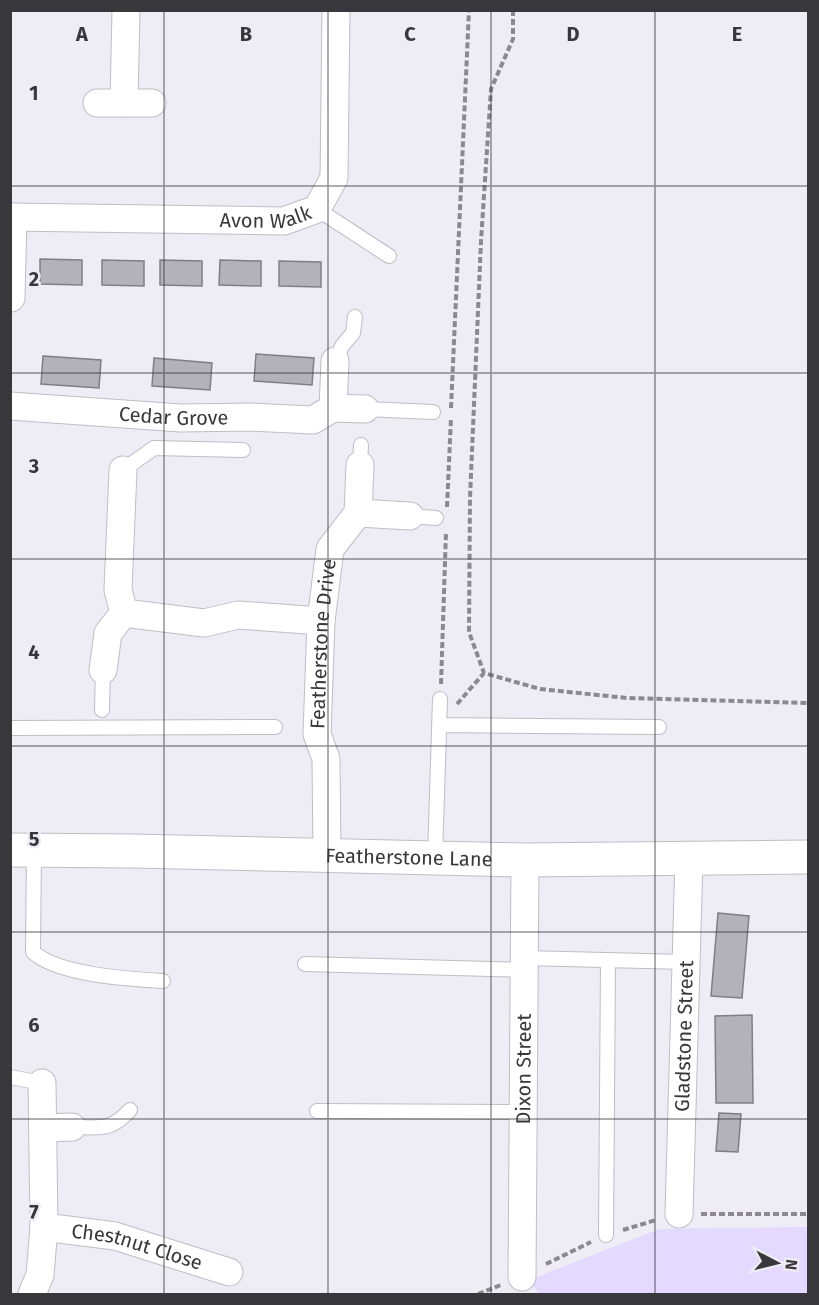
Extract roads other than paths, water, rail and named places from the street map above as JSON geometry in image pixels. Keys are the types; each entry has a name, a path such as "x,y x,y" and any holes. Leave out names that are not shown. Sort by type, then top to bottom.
{"main road":[{"name":"Featherstone Lane","path":"22,850 525,860 808,857"}],"street":[{"path":"124,103 126,10"},
{"name":"Avon Walk","path":"12,217 284,221 317,209 334,178 336,10"},
{"path":"97,103 152,103"},
{"path":"11,298 12,217"},
{"path":"333,408 335,361"},
{"name":"Cedar Grove","path":"10,406 181,418 250,417 313,420 333,408 365,409"},
{"path":"360,455 358,513 435,519"},
{"path":"123,470 118,590 124,613"},
{"name":"Featherstone Drive","path":"327,855 326,759 317,734 321,621 330,549 358,513"},
{"path":"124,613 204,623 238,615 321,621"},
{"path":"104,670 108,633 124,613"},
{"name":"Gladstone Street","path":"679,1214 689,858"},
{"name":"Dixon Street","path":"522,1276 525,860"},
{"name":"Chestnut Close","path":"32,1294 40,1275 44,1227 42,1083"},
{"path":"43,1128 72,1127"},
{"name":"Chestnut Close","path":"44,1227 115,1236 229,1272"}],"lane":[{"path":"317,209 389,256"},
{"path":"335,361 342,346 353,333 355,317"},
{"path":"365,409 434,412"},
{"path":"123,470 154,448 243,450"},
{"path":"102,710 104,670"},
{"path":"435,858 440,699"},
{"path":"439,725 659,727"},
{"path":"10,728 275,727"},
{"path":"22,850 33,952 39,958 58,966 123,978 163,981"},
{"path":"305,964 524,964 608,960 686,962"},
{"path":"606,1235 608,960"},
{"path":"10,1077 42,1083"},
{"path":"72,1127 108,1127 120,1121 130,1110"},
{"path":"317,1111 523,1112"}]}
